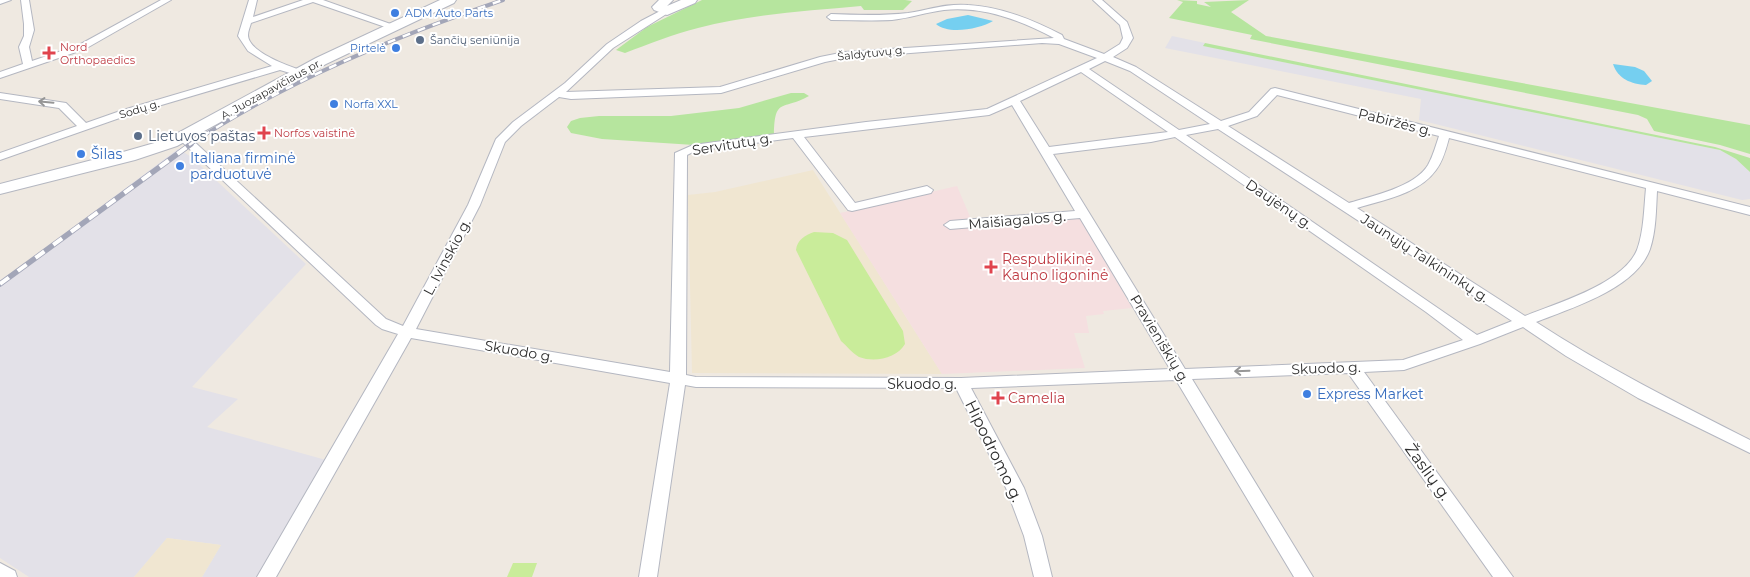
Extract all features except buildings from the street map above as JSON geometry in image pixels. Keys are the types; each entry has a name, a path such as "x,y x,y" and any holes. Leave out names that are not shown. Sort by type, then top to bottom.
{"main road":[{"name":"A. Juozapavičiaus pr.","path":"0,189 129,156 183,137 300,73 450,0"},
{"name":"L. Ivinskio g.","path":"667,6 692,0"}],"street":[{"path":"0,1 7,0"},
{"path":"25,0 29,39 24,46 28,66"},
{"path":"0,75 82,47 168,0"},
{"path":"253,0 243,36 246,45 280,67 300,73"},
{"path":"246,22 313,0 394,26"},
{"path":"1097,0 1124,24 1127,31 1128,42 1106,57"},
{"name":"L. Ivinskio g.","path":"266,577 407,332 474,205 500,141 517,124 557,94 610,46 667,6"},
{"path":"831,17 900,16 946,8 965,7 995,12 1028,21 1059,37 1059,41"},
{"name":"Šaldytuvų g.","path":"557,94 571,96 720,90 823,59 845,55 956,45 1042,40 1059,41 1106,57"},
{"name":"Servitutų g.","path":"648,577 678,378 681,153 693,148 796,134 989,112 1083,70 1106,57"},
{"name":"Jaunųjų Talkininkų g.","path":"1106,57 1133,69 1220,124 1524,322 1644,394 1750,447"},
{"name":"Sodų g.","path":"0,157 154,104 280,67"},
{"name":"Daujėnų g.","path":"1083,70 1475,341"},
{"name":"Pabiržės g.","path":"1047,151 1178,135 1220,124 1253,114 1275,91 1750,211"},
{"path":"0,96 62,105 84,127"},
{"name":"Pravieniškių g.","path":"1016,101 1304,577"},
{"path":"796,134 852,207 927,190"},
{"path":"1347,207 1409,186 1428,173 1432,168 1445,134"},
{"name":"Skuodo g.","path":"183,137 298,247 387,326 407,332 696,382 961,384 1181,373 1404,365 1475,341 1576,301 1610,284 1625,274 1639,259 1647,234 1652,186"},
{"name":"Maišiagalos g.","path":"950,225 1084,214"},
{"name":"Žaslių g.","path":"1352,367 1504,577"},
{"name":"Hipodromo g.","path":"961,384 1015,488 1032,536 1043,577"},
{"path":"0,572 8,577"}],"shaded area":[{"path":"1172,36 1205,43 1204,46 1720,150 1736,159 1750,172 1750,199 1742,200 1419,120 1421,99 1165,48"},
{"path":"178,149 190,156 306,264 192,387 238,399 207,427 326,460 258,577 202,577 221,545 167,538 134,577 29,577 0,558 0,282"},
{"path":"813,170 942,374 692,373 688,195 715,192"},
{"name":"Respublikinė Kauno ligoninė","path":"957,186 974,226 1081,218 1132,308 1103,311 1104,314 1086,316 1089,333 1074,333 1085,368 942,374 840,213"},
{"path":"167,538 221,545 202,577 134,577"}],"green space":[{"path":"702,0 912,1 903,10 864,10 861,6 738,19 679,33 625,53 616,50 647,27"},
{"path":"1177,0 1197,1 1197,4 1211,7 1204,2 1249,0 1231,12 1266,36 1750,125 1750,154 1720,145 1654,131 1647,119 1638,115 1250,39 1252,35 1169,18 1183,2"},
{"path":"1205,43 1715,147 1750,158 1750,172 1736,159 1720,150 1203,46"},
{"path":"791,93 804,93 809,96 778,110 774,134 694,145 602,139 571,133 567,127 571,121 580,118 599,116 671,116 739,108"},
{"path":"814,232 833,233 847,240 903,331 905,344 897,353 885,358 865,359 856,355 841,341 796,250 802,238"},
{"path":"513,563 537,563 532,577 507,577"}],"water":[{"path":"968,15 993,21 964,30 948,29 936,24 947,19"},
{"path":"1613,64 1635,67 1644,71 1652,81 1646,85 1630,82 1618,73"}],"railway":[{"path":"189,145 264,101 342,62 422,29 503,0"},
{"path":"0,284 191,144"}],"place":[{"name":"ADM Auto Parts","path":"395,13"},
{"name":"Šančių seniūnija","path":"420,40"},
{"name":"Pirtelė","path":"396,48"},
{"name":"Nord Orthopaedics","path":"49,53"},
{"name":"Norfa XXL","path":"334,104"},
{"name":"Norfos vaistinė","path":"264,133"},
{"name":"Lietuvos paštas","path":"138,136"},
{"name":"Šilas","path":"81,154"},
{"name":"Italiana firminė parduotuvė","path":"180,166"},
{"name":"Respublikinė Kauno ligoninė","path":"991,267"},
{"name":"Express Market","path":"1307,394"},
{"name":"Camelia","path":"998,398"}]}
